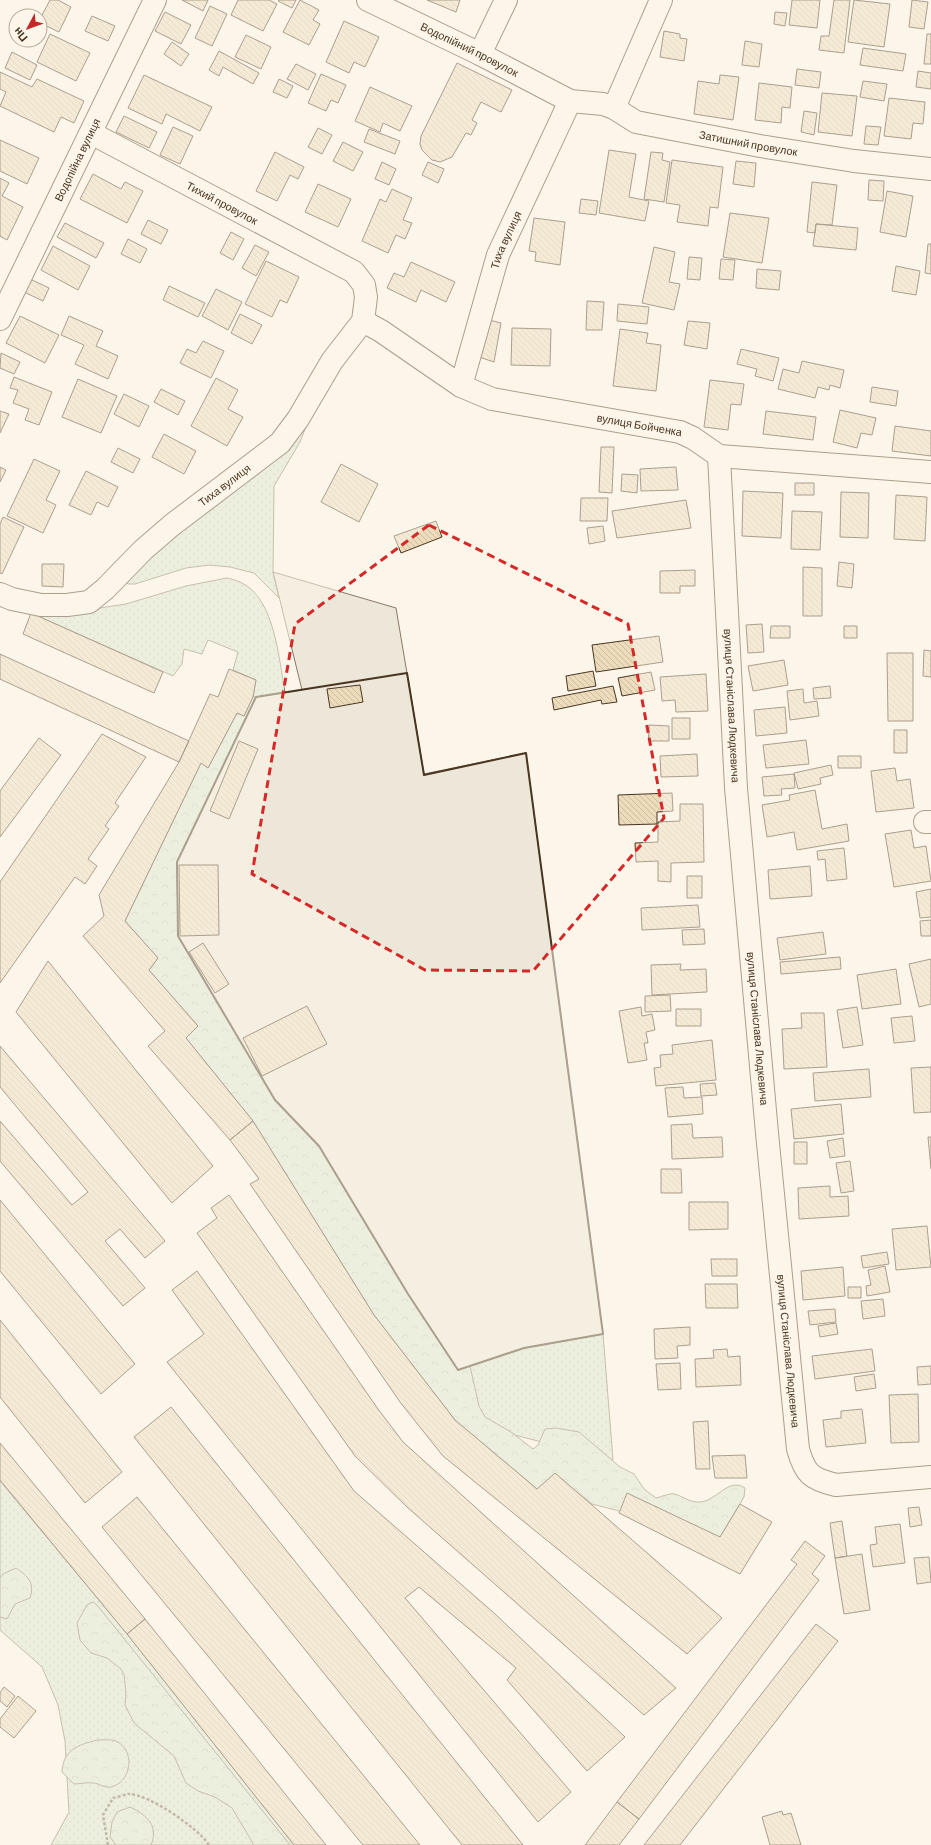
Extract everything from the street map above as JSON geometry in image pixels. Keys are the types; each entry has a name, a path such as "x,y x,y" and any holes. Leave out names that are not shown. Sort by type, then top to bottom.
{"street":[{"name":"Водопійна вулиця","path":"0,319 155,0"},
{"name":"Водопійний провулок","path":"368,0 480,54 570,101"},
{"path":"480,54 506,0"},
{"path":"614,108 661,0"},
{"name":"Затишний провулок","path":"570,101 603,104 614,108 636,122 760,146 854,161 931,169"},
{"name":"Тиха вулиця","path":"461,386 498,255 570,101"},
{"name":"Тихий провулок","path":"91,133 354,272 364,285 366,297 364,321"},
{"name":"Тиха вулиця","path":"0,594 12,600 41,605 68,605 89,602 105,589 143,550 172,525 280,443 298,419 332,361 364,321"},
{"name":"вулиця Бойченка","path":"364,321 461,386 492,399 680,432 693,438 719,456"},
{"path":"719,456 931,472"},
{"name":"вулиця Станіслава Людкевича","path":"719,456 736,788 766,1125 798,1450 803,1466 812,1476 836,1485 931,1477"}],"path":[{"path":"108,1845 103,1815 113,1798 129,1794 154,1802 172,1813 205,1839 208,1845"}],"highlighted area":[{"path":"429,525 628,624 664,818 533,971 425,970 252,874 295,624"}],"green space":[{"path":"313,409 300,442 274,486 273,572 279,598 254,573 230,567 209,565 186,568 135,584 128,584 125,580"},
{"path":"227,578 242,583 253,591 262,602 269,616 274,632 285,692 256,697 458,1370 524,1348 603,1334 613,1460 455,1420 374,1315 253,1121 186,1038 198,1026 149,970 158,958 125,921 201,763 208,768 237,713 244,716 253,697 256,680 233,670 238,652 208,640 202,654 184,649 182,664 173,676 31,613 87,610 126,604 186,586"},
{"path":"253,697 256,697 177,862 178,936 275,1100 319,1146 408,1294 458,1370 470,1366 479,1406 485,1417 511,1432 533,1449 538,1445 545,1429 556,1428 579,1432 620,1467 634,1474 644,1489 656,1498 674,1494 700,1502 712,1498 733,1485 739,1485 745,1488 744,1497 720,1537 592,1504 555,1474 537,1489 455,1420 374,1315 253,1121 186,1038 198,1026 149,970 158,958 125,921 201,763 208,768 237,713 244,716"},
{"path":"0,1481 127,1634 294,1845 51,1845 69,1812 65,1741 58,1705 42,1667 0,1630"},
{"path":"16,1568 27,1577 32,1588 30,1598 15,1604 7,1619 0,1617 0,1578 3,1574"},
{"path":"93,1602 97,1605 290,1845 254,1845 232,1808 215,1797 198,1791 186,1783 174,1756 134,1723 125,1705 126,1693 124,1675 121,1669 107,1658 91,1653 80,1640 77,1623 87,1605"},
{"path":"97,1740 114,1740 122,1745 126,1751 129,1764 125,1777 111,1787 105,1787 96,1783 74,1784 62,1772 65,1758 78,1747"},
{"path":"130,1807 142,1814 150,1822 153,1832 151,1845 116,1845 110,1837 112,1822 117,1812"}],"shaded area":[{"path":"273,572 396,608 424,774 526,753 603,1334 524,1348 458,1370 408,1294 319,1146 275,1100 178,936 177,862 256,697 302,690"}],"building":[{"path":"50,0 58,0 71,7 59,32 48,27 48,8 46,8"},
{"path":"182,0 208,0 203,11"},
{"path":"238,0 269,0 277,4 263,31 231,15"},
{"path":"296,0 292,8 278,1"},
{"path":"300,0 319,10 313,20 320,24 309,45 283,32"},
{"path":"427,0 460,0 456,12"},
{"path":"792,0 820,0 817,28 789,25"},
{"path":"834,0 850,0 844,53 819,50 821,36 829,36"},
{"path":"854,0 890,4 884,47 848,42"},
{"path":"912,0 928,2 924,29 909,27"},
{"path":"210,6 227,14 212,46 195,38"},
{"path":"165,12 191,25 181,44 155,31"},
{"path":"775,12 787,13 785,26 774,24"},
{"path":"92,16 115,26 108,41 85,31"},
{"path":"344,21 379,37 365,67 354,62 349,73 326,62"},
{"path":"664,31 680,34 680,38 687,39 684,61 660,57"},
{"path":"50,34 90,53 76,81 37,62 44,48 48,48 48,38"},
{"path":"927,34 931,34 931,64 924,64"},
{"path":"246,35 271,47 261,69 235,57"},
{"path":"745,41 762,44 759,67 742,65"},
{"path":"172,42 189,54 181,66 164,54"},
{"path":"863,48 906,54 903,71 860,65"},
{"path":"219,51 259,73 253,84 223,67 219,76 209,70"},
{"path":"12,52 37,65 30,80 5,68"},
{"path":"457,63 512,90 501,112 481,102 472,120 477,123 471,135 466,133 452,157 440,162 432,160 422,150 420,144 421,136"},
{"path":"296,64 316,74 308,90 287,79"},
{"path":"797,69 821,72 819,88 795,85"},
{"path":"918,71 931,73 931,89 916,87"},
{"path":"0,72 32,87 37,79 84,101 74,123 61,117 54,132 0,106 6,92 0,89"},
{"path":"321,74 346,85 338,103 331,100 326,111 308,103"},
{"path":"144,75 212,107 200,131 166,114 162,124 128,108"},
{"path":"720,75 739,77 733,120 694,114 698,81 719,84"},
{"path":"279,79 293,86 287,98 273,92"},
{"path":"863,81 887,84 884,101 860,97"},
{"path":"759,83 792,87 790,108 782,107 781,123 755,120"},
{"path":"370,87 412,106 400,131 383,123 380,132 355,121"},
{"path":"822,93 857,96 852,136 818,132"},
{"path":"889,98 925,102 923,124 913,123 911,139 884,136"},
{"path":"804,111 817,113 814,135 801,132"},
{"path":"124,116 157,132 149,148 116,132"},
{"path":"866,126 881,127 878,145 864,144"},
{"path":"173,127 193,136 180,164 160,155"},
{"path":"318,128 332,135 322,154 308,147"},
{"path":"369,129 400,141 395,154 364,142"},
{"path":"0,140 39,158 27,184 0,171"},
{"path":"343,142 363,152 353,171 333,161"},
{"path":"609,150 636,154 629,197 649,201 645,221 599,213"},
{"path":"275,152 304,167 298,179 290,175 277,201 256,191"},
{"path":"651,152 663,153 662,160 670,162 664,202 644,199"},
{"path":"672,160 723,167 718,208 710,207 708,226 677,222 680,205 666,203"},
{"path":"736,161 756,163 754,187 733,184"},
{"path":"382,162 396,169 389,185 375,179"},
{"path":"428,162 444,169 438,183 422,175"},
{"path":"93,174 121,189 125,182 143,191 127,223 80,199"},
{"path":"0,178 9,183 2,196 23,207 7,240 0,236"},
{"path":"869,180 884,181 883,201 868,200"},
{"path":"812,182 837,185 832,225 816,224 815,233 807,232"},
{"path":"318,184 351,199 338,227 305,212"},
{"path":"392,189 412,198 403,220 412,223 405,239 396,235 388,253 362,241 380,199 386,202"},
{"path":"887,191 913,196 906,237 880,232"},
{"path":"581,199 598,201 596,215 579,213"},
{"path":"730,213 769,218 762,263 723,257"},
{"path":"534,218 565,222 560,265 535,261 536,252 529,251"},
{"path":"148,220 168,230 161,244 141,234"},
{"path":"65,223 104,243 96,258 57,237"},
{"path":"816,224 858,228 856,250 813,246"},
{"path":"231,232 244,239 233,260 220,253"},
{"path":"128,239 147,249 140,263 121,254"},
{"path":"928,244 931,244 931,274 925,273"},
{"path":"255,245 269,252 256,276 242,268"},
{"path":"53,246 90,266 78,290 41,270"},
{"path":"654,247 675,252 669,282 680,284 674,310 642,303"},
{"path":"689,257 702,258 700,280 687,279"},
{"path":"721,259 735,260 733,280 719,279"},
{"path":"266,261 299,277 287,303 280,300 272,317 245,304"},
{"path":"411,262 455,282 446,302 421,290 416,302 387,288 394,273 404,277"},
{"path":"896,266 920,271 916,295 892,291"},
{"path":"757,269 781,271 779,290 756,288"},
{"path":"30,279 49,288 43,301 24,292"},
{"path":"169,286 205,303 198,317 163,300"},
{"path":"216,289 242,302 228,330 202,316"},
{"path":"587,301 604,302 602,330 586,330"},
{"path":"618,304 649,307 647,324 617,321"},
{"path":"240,314 262,325 252,344 231,333"},
{"path":"20,316 59,335 45,363 6,343"},
{"path":"69,316 103,331 96,346 118,356 108,379 75,364 84,345 61,335"},
{"path":"489,320 501,323 494,362 479,357"},
{"path":"688,321 710,323 707,349 684,345"},
{"path":"512,328 551,329 550,366 511,365"},
{"path":"620,329 648,333 646,343 661,345 656,391 613,386"},
{"path":"203,341 224,351 211,378 180,363 187,349 196,353"},
{"path":"741,349 779,358 773,381 755,376 757,369 737,364"},
{"path":"1,353 20,362 14,374 0,368"},
{"path":"802,361 844,370 840,388 830,385 829,390 818,387 815,398 778,389 783,369 799,373"},
{"path":"14,377 52,392 39,425 25,420 29,409 13,403 18,390 10,388"},
{"path":"216,378 238,390 228,409 243,417 227,446 191,426"},
{"path":"78,379 117,396 101,433 62,417"},
{"path":"710,380 744,384 741,405 731,404 728,430 704,427"},
{"path":"872,387 898,391 896,406 870,402"},
{"path":"161,389 185,401 178,415 154,402"},
{"path":"124,394 149,406 139,427 114,414"},
{"path":"840,410 876,418 872,435 861,433 857,448 833,442"},
{"path":"0,411 9,414 0,433"},
{"path":"766,411 816,417 813,440 763,434"},
{"path":"895,426 931,431 931,456 892,451"},
{"path":"164,434 196,451 184,474 152,457"},
{"path":"601,447 614,447 612,493 599,492"},
{"path":"118,448 140,459 133,473 111,462"},
{"path":"34,459 60,471 46,500 56,505 43,533 7,516"},
{"path":"341,464 378,484 359,522 321,502"},
{"path":"0,467 6,470 0,482"},
{"path":"676,467 678,490 641,491 640,469"},
{"path":"86,471 118,487 108,507 97,502 91,515 69,505"},
{"path":"622,474 638,475 637,493 621,491"},
{"path":"795,483 814,483 814,495 795,495"},
{"path":"743,491 783,493 781,538 742,536"},
{"path":"841,492 869,493 868,538 840,537"},
{"path":"896,495 927,497 925,541 894,539"},
{"path":"581,498 608,498 607,521 580,521"},
{"path":"686,500 691,528 617,538 612,511"},
{"path":"792,511 822,512 820,550 791,549"},
{"path":"3,517 24,527 2,574 0,573 0,524"},
{"path":"436,521 442,537 401,553 394,536"},
{"path":"603,526 605,541 589,544 587,528"},
{"path":"839,562 854,564 852,588 837,586"},
{"path":"42,564 64,564 63,587 42,586"},
{"path":"803,567 822,568 822,616 803,616"},
{"path":"695,570 695,586 680,586 680,593 660,593 660,571"},
{"path":"31,613 163,672 154,693 23,634"},
{"path":"762,624 764,652 748,653 746,625"},
{"path":"771,626 790,626 790,638 770,638"},
{"path":"844,626 857,626 857,638 844,638"},
{"path":"659,636 663,662 596,672 592,645"},
{"path":"924,650 931,651 931,677 923,676"},
{"path":"887,653 913,653 913,721 888,721"},
{"path":"0,654 189,741 179,762 0,679"},
{"path":"784,660 788,685 753,691 748,666"},
{"path":"229,669 256,680 253,697 244,716 237,713 208,768 201,763 125,921 158,958 149,970 198,1026 186,1038 253,1121 230,1140 148,1046 165,1031 83,936 104,916 99,895 179,762 210,694 218,697"},
{"path":"593,671 596,686 568,691 566,676"},
{"path":"651,672 655,690 622,696 618,678"},
{"path":"706,674 708,711 676,712 675,700 662,701 660,677"},
{"path":"360,685 363,702 330,708 327,689"},
{"path":"613,686 617,702 602,704 601,700 554,710 552,698"},
{"path":"830,686 831,698 814,699 813,688"},
{"path":"803,689 804,703 817,701 819,716 790,720 787,691"},
{"path":"785,707 787,733 756,736 754,710"},
{"path":"672,718 690,718 690,739 672,739"},
{"path":"649,725 669,726 669,741 649,741"},
{"path":"894,730 907,730 907,753 894,753"},
{"path":"102,734 146,757 115,803 119,806 105,826 109,829 88,859 97,866 85,884 75,877 0,983 0,882"},
{"path":"39,738 61,755 0,837 0,791"},
{"path":"806,740 809,764 766,768 763,745"},
{"path":"239,741 258,749 229,819 210,811"},
{"path":"697,754 698,776 661,777 660,756"},
{"path":"838,756 861,756 861,768 838,768"},
{"path":"831,765 833,775 820,778 821,784 798,789 794,773"},
{"path":"895,768 897,781 910,779 914,808 876,812 871,771"},
{"path":"794,774 795,788 781,789 782,795 764,796 762,777"},
{"path":"815,790 822,829 847,824 849,841 797,850 794,832 767,837 762,805 790,800 789,795"},
{"path":"672,793 673,811 657,812 657,824 619,825 618,795"},
{"path":"680,804 703,804 704,862 671,863 671,882 658,881 658,861 636,862 635,843 658,842 658,822 680,821"},
{"path":"911,830 914,848 926,846 931,881 894,887 885,834"},
{"path":"844,848 847,879 827,881 825,859 818,860 817,851"},
{"path":"179,865 218,865 219,935 180,936"},
{"path":"810,866 812,896 770,899 768,870"},
{"path":"687,876 702,876 702,898 687,898"},
{"path":"931,889 931,917 920,918 916,892"},
{"path":"698,905 700,927 642,930 641,908"},
{"path":"931,920 931,936 921,936 920,921"},
{"path":"704,929 705,944 683,945 682,930"},
{"path":"823,932 826,954 780,960 777,938"},
{"path":"203,943 229,984 215,993 189,952"},
{"path":"840,957 841,969 781,974 780,962"},
{"path":"931,959 931,1004 919,1007 909,964"},
{"path":"48,961 213,1166 172,1203 16,1012"},
{"path":"681,964 680,970 706,969 707,992 652,995 651,965"},
{"path":"896,969 901,1004 862,1009 857,975"},
{"path":"670,995 671,1011 645,1012 645,996"},
{"path":"307,1006 327,1044 262,1076 243,1038"},
{"path":"641,1007 642,1016 652,1014 655,1030 646,1032 648,1043 644,1043 647,1060 628,1063 619,1011"},
{"path":"857,1007 863,1045 843,1048 837,1010"},
{"path":"676,1009 701,1009 701,1026 676,1026"},
{"path":"801,1013 824,1013 827,1067 784,1069 782,1029 802,1028"},
{"path":"912,1016 915,1041 894,1043 891,1018"},
{"path":"712,1040 716,1080 656,1086 654,1068 661,1067 660,1055 673,1054 672,1045"},
{"path":"0,1046 165,1241 145,1258 120,1229 105,1241 145,1288 123,1306 0,1161 0,1121 72,1205 88,1192 0,1087"},
{"path":"931,1067 931,1112 914,1113 911,1068"},
{"path":"869,1069 871,1097 815,1101 813,1073"},
{"path":"715,1083 717,1095 701,1096 700,1084"},
{"path":"683,1087 684,1098 702,1097 703,1114 668,1117 665,1088"},
{"path":"841,1104 844,1134 794,1139 791,1109"},
{"path":"253,1121 374,1315 455,1420 537,1489 555,1473 722,1618 687,1654 443,1456 400,1402 250,1184 259,1179 230,1140"},
{"path":"692,1124 693,1138 722,1137 723,1157 672,1159 671,1125"},
{"path":"928,1137 931,1137 931,1169"},
{"path":"843,1138 845,1156 830,1158 827,1141"},
{"path":"794,1142 807,1142 807,1164 794,1164"},
{"path":"850,1161 854,1191 841,1193 836,1163"},
{"path":"661,1169 681,1169 682,1193 661,1193"},
{"path":"830,1186 830,1197 848,1196 849,1216 799,1219 798,1188"},
{"path":"229,1195 378,1409 403,1442 676,1688 644,1715 407,1507 355,1456 197,1233 217,1218 211,1208"},
{"path":"0,1200 135,1364 101,1394 0,1271"},
{"path":"689,1202 728,1202 728,1229 689,1230"},
{"path":"927,1226 931,1267 896,1270 892,1229"},
{"path":"887,1252 889,1264 863,1268 861,1256"},
{"path":"711,1259 737,1259 737,1276 712,1276"},
{"path":"885,1266 890,1292 867,1296 866,1286 871,1285 868,1270"},
{"path":"843,1267 845,1296 803,1300 801,1271"},
{"path":"197,1271 354,1491 494,1613 625,1737 587,1771 507,1680 516,1668 419,1587 405,1598 571,1792 538,1822 167,1362 204,1334 172,1290"},
{"path":"705,1284 737,1284 738,1308 706,1308"},
{"path":"848,1287 861,1287 861,1298 848,1298"},
{"path":"883,1299 885,1316 863,1319 861,1301"},
{"path":"835,1309 836,1322 810,1325 808,1311"},
{"path":"0,1320 122,1472 85,1503 0,1397"},
{"path":"836,1323 838,1334 820,1337 818,1326"},
{"path":"690,1327 690,1345 677,1346 678,1358 655,1359 654,1329"},
{"path":"727,1349 728,1357 740,1356 741,1385 696,1387 695,1359 714,1358 713,1350"},
{"path":"872,1349 875,1371 815,1379 812,1356"},
{"path":"680,1363 681,1389 658,1390 656,1364"},
{"path":"931,1366 931,1384 918,1385 917,1367"},
{"path":"874,1374 876,1388 856,1391 854,1377"},
{"path":"918,1394 919,1442 891,1443 889,1395"},
{"path":"171,1407 523,1845 462,1845 134,1437"},
{"path":"862,1409 866,1443 826,1447 823,1420 841,1418 841,1411"},
{"path":"708,1421 710,1469 696,1469 693,1422"},
{"path":"0,1443 145,1619 127,1634 0,1480"},
{"path":"745,1455 747,1478 715,1478 712,1456"},
{"path":"627,1493 720,1537 740,1504 772,1522 740,1574 619,1513"},
{"path":"137,1497 420,1845 363,1845 102,1527"},
{"path":"919,1507 922,1525 910,1527 908,1508"},
{"path":"842,1521 847,1556 835,1558 830,1523"},
{"path":"900,1524 905,1563 873,1567 870,1545 877,1544 875,1527"},
{"path":"805,1541 825,1556 812,1574 819,1580 639,1819 617,1802 797,1564 791,1560"},
{"path":"862,1554 870,1610 844,1614 835,1558"},
{"path":"929,1557 931,1582 917,1584 914,1558"},
{"path":"145,1619 326,1845 294,1845 127,1634"},
{"path":"816,1624 838,1641 680,1845 644,1845"},
{"path":"4,1687 15,1696 7,1707 0,1701 0,1693"},
{"path":"18,1696 36,1711 14,1738 0,1727 0,1719"},
{"path":"617,1802 639,1819 619,1845 585,1845"},
{"path":"782,1811 783,1815 791,1813 801,1845 770,1845 762,1817"}],"wall":[{"path":"407,673 424,775 526,753 603,1334 524,1348 458,1370 408,1294 319,1146 275,1100 178,936 177,862 256,697 407,673"}]}
